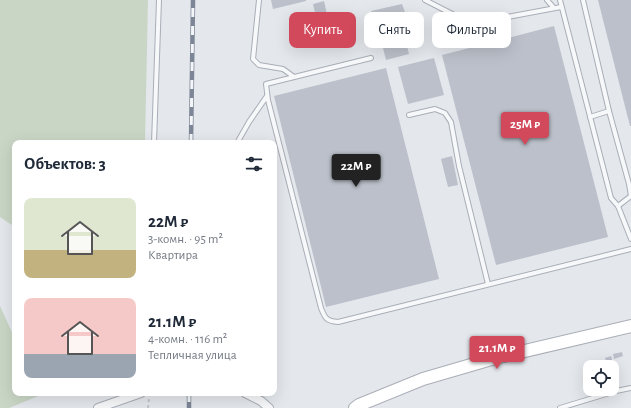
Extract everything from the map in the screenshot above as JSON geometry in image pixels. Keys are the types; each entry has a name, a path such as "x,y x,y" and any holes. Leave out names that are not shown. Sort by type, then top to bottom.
{"street":[{"path":"357,406 423,379 495,358 631,326 631,329"},
{"path":"98,408 132,396"},
{"path":"252,396 261,401 269,408"}],"lane":[{"path":"154,140 159,0"},
{"path":"259,0 253,59 259,65 283,69 294,77"},
{"path":"425,0 468,22 486,21 561,7"},
{"path":"547,0 554,8"},
{"path":"560,0 611,198 618,206 631,239"},
{"path":"583,0 609,111 629,184 631,196 618,206"},
{"path":"371,58 266,84 267,96 321,308 325,318 331,322 338,322 631,249"},
{"path":"239,140 267,96"},
{"path":"409,115 435,109 445,113 450,122 459,166 488,284"},
{"path":"590,117 609,111"},
{"path":"560,408 631,388"}],"path":[{"path":"148,408 149,396"}],"green space":[{"path":"0,0 148,0 145,140 12,140 12,225 0,217"},
{"path":"0,306 12,332 12,396 39,396 9,408 0,408"}],"building":[{"path":"271,0 306,0 306,1 273,9"},
{"path":"598,0 631,0 631,126 630,126"},
{"path":"324,1 326,12 315,12 313,4"},
{"path":"402,4 405,12 371,12"},
{"path":"554,26 608,237 496,265 442,55 469,48 511,48 511,37"},
{"path":"383,48 408,48 409,54 386,60"},
{"path":"434,58 444,95 408,104 398,67"},
{"path":"386,68 439,279 326,307 274,96"},
{"path":"452,156 458,185 448,187 441,159"},
{"path":"622,352 623,356 614,359 613,354"},
{"path":"611,356 612,360 606,360 605,358"}],"railway":[{"path":"191,140 193,0"},
{"path":"189,396 189,408"}]}
